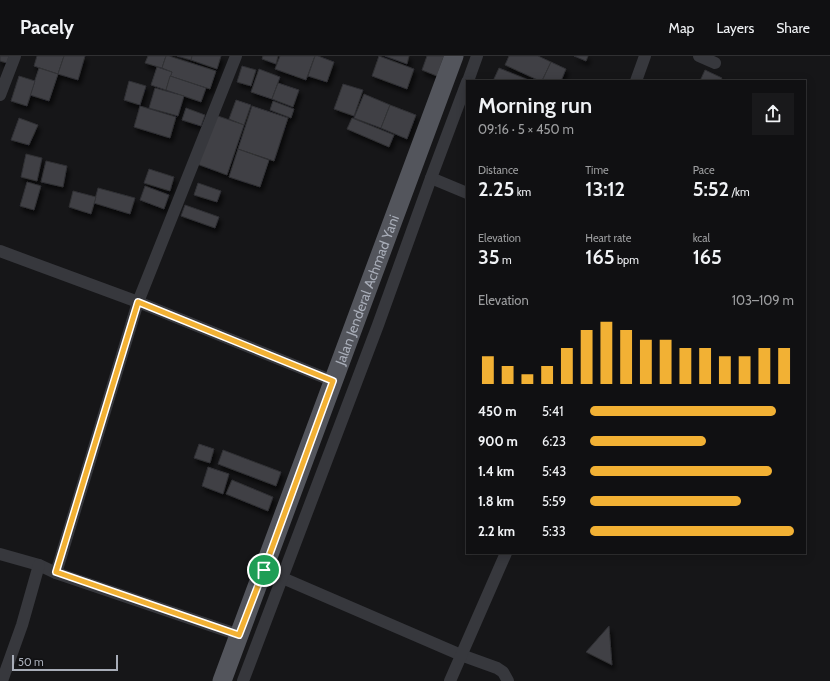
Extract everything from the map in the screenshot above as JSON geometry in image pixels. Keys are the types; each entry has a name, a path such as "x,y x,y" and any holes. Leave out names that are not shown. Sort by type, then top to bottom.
{"main road":[{"name":"Jalan Jenderal Achmad Yani","path":"222,681 454,56"}],"street":[{"path":"0,95 15,56"},
{"path":"56,572 138,302 236,56"},
{"path":"468,80 477,56"},
{"path":"636,80 645,56"},
{"path":"699,56 715,63"},
{"path":"243,681 378,325 466,85"},
{"path":"431,178 466,193"},
{"path":"0,251 138,302 333,381"},
{"path":"0,554 39,565 239,635"},
{"path":"450,681 506,554"},
{"path":"2,681 22,625 39,565"},
{"path":"264,570 461,655 497,668 503,672 508,681"},
{"path":"230,660 248,668"}],"building":[{"path":"0,56 9,56 7,63 0,61"},
{"path":"37,56 64,56 58,74 34,66"},
{"path":"64,56 85,56 78,80 58,74"},
{"path":"148,56 166,56 162,68 145,63"},
{"path":"166,56 216,71 210,89 170,76 172,72 162,68"},
{"path":"177,56 192,56 191,60"},
{"path":"192,56 221,56 217,69 191,60"},
{"path":"263,56 278,56 276,64 262,59"},
{"path":"280,56 315,56 306,80 275,69"},
{"path":"315,56 334,62 327,82 308,76"},
{"path":"379,56 414,69 407,89 372,76"},
{"path":"385,56 409,56 407,64"},
{"path":"427,56 444,56 437,76 422,70"},
{"path":"509,56 538,56 551,62 542,80 538,80 505,65"},
{"path":"574,56 588,56 586,61"},
{"path":"551,62 566,69 561,80 542,80"},
{"path":"242,66 256,70 251,86 237,82"},
{"path":"157,67 172,72 166,90 151,85"},
{"path":"39,68 58,74 49,101 30,95"},
{"path":"499,68 529,80 493,80"},
{"path":"259,69 280,77 272,99 251,92"},
{"path":"705,70 722,78 721,80 700,80"},
{"path":"19,76 35,81 27,106 11,101"},
{"path":"170,76 206,88 201,102 166,90"},
{"path":"129,81 146,86 140,105 124,100"},
{"path":"278,83 299,90 293,107 272,99"},
{"path":"343,84 363,90 354,116 334,109"},
{"path":"155,88 184,96 178,116 149,108"},
{"path":"364,94 390,105 381,128 354,118"},
{"path":"236,100 251,105 244,125 229,119"},
{"path":"273,101 294,109 291,118 270,110"},
{"path":"390,105 416,115 407,139 381,128"},
{"path":"140,106 176,117 170,138 134,127"},
{"path":"252,106 288,118 274,161 238,149"},
{"path":"186,108 205,115 201,126 182,120"},
{"path":"215,115 244,125 227,175 197,164"},
{"path":"19,118 38,125 29,145 11,140"},
{"path":"352,118 394,135 389,147 347,129"},
{"path":"238,149 269,160 260,187 229,177"},
{"path":"26,154 42,158 37,181 21,177"},
{"path":"46,161 67,166 63,187 41,182"},
{"path":"149,169 174,177 170,191 144,183"},
{"path":"27,182 41,186 34,210 20,206"},
{"path":"198,183 221,191 217,202 194,195"},
{"path":"145,186 169,195 164,209 140,200"},
{"path":"98,188 135,198 130,214 94,203"},
{"path":"73,191 96,197 91,214 69,207"},
{"path":"185,205 219,217 215,228 181,216"},
{"path":"199,444 214,449 210,463 194,458"},
{"path":"223,450 281,472 276,486 218,464"},
{"path":"208,467 229,474 223,494 202,486"},
{"path":"232,480 273,497 268,511 226,494"},
{"path":"609,626 612,665 586,652"}],"route":[{"path":"138,302 333,381 264,570 239,635 56,572 138,302"}]}
